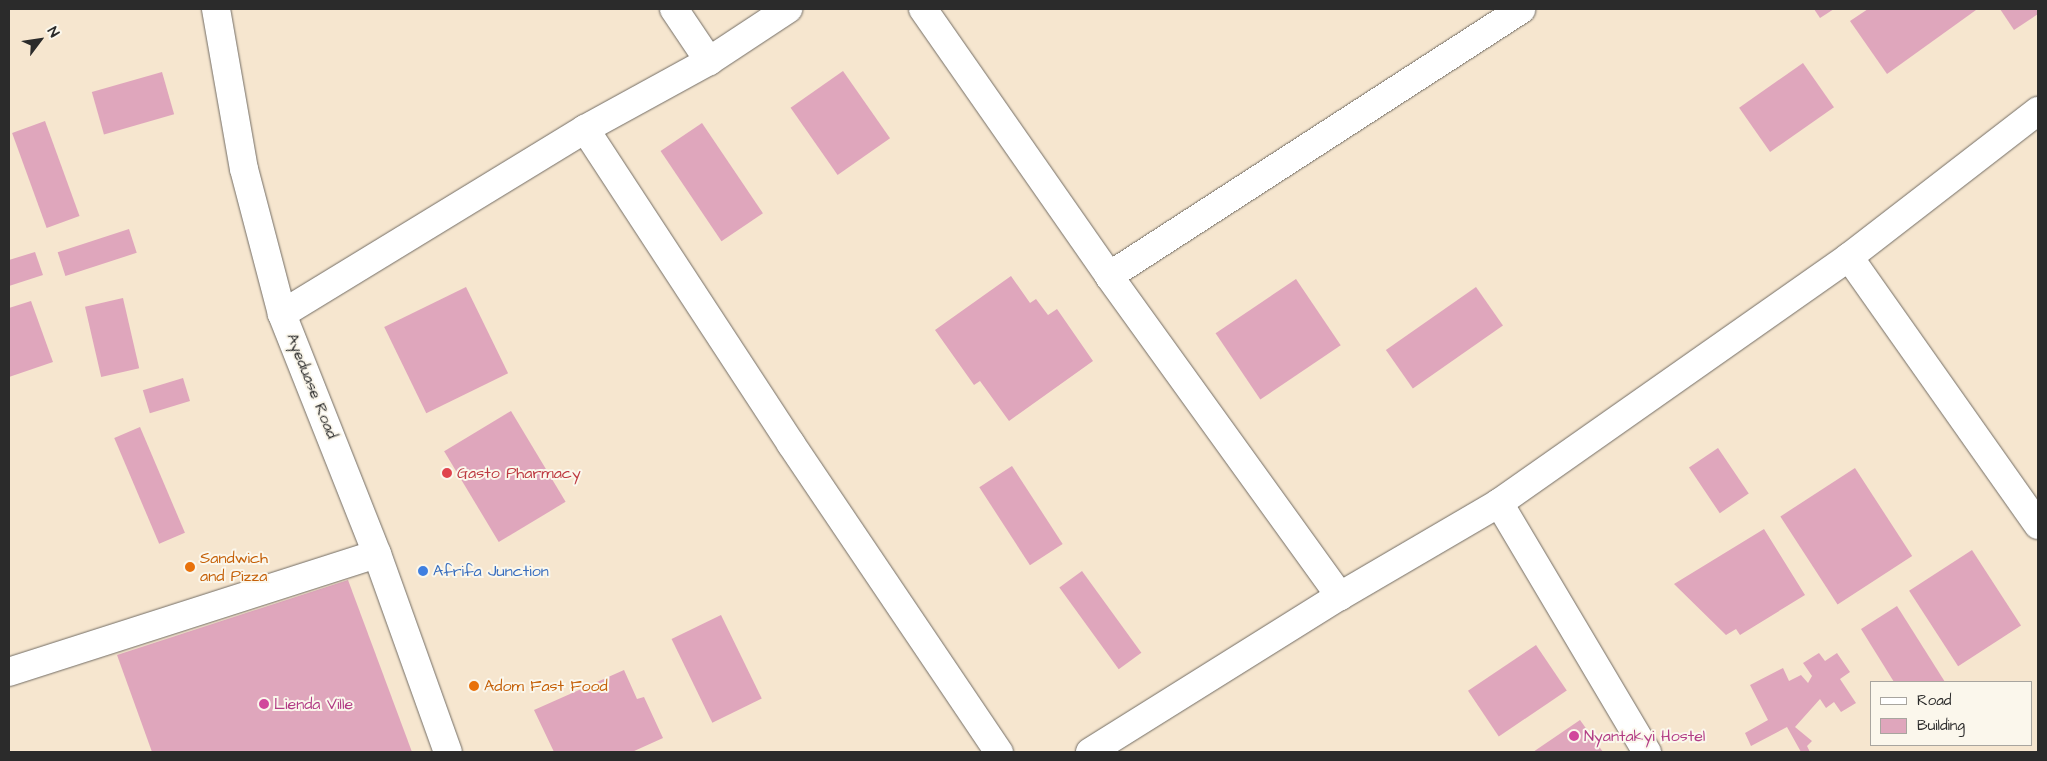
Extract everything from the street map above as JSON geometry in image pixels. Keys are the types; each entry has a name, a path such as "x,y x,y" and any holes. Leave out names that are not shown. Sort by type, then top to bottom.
{"street":[{"name":"Ayeduase Road","path":"216,9 244,169 282,314 378,554 448,752"},
{"path":"674,9 709,61"},
{"path":"282,314 585,129 709,61 788,9"},
{"path":"923,9 1110,276 1340,596"},
{"path":"1110,276 1521,9"},
{"path":"1090,752 1340,596 1499,503 1849,256 2038,110"},
{"path":"585,129 791,444 999,752"},
{"path":"1849,256 2038,525"},
{"path":"1499,503 1647,752"},
{"path":"12,663 378,554"}],"building":[{"path":"1814,9 1834,9 1820,18"},
{"path":"1868,9 1976,10 1887,74 1850,21"},
{"path":"2000,9 2038,9 2038,14 2014,30"},
{"path":"1803,63 1834,107 1770,152 1739,108"},
{"path":"843,71 890,138 838,175 791,108"},
{"path":"162,72 174,114 104,134 92,92"},
{"path":"45,121 80,216 47,228 12,133"},
{"path":"702,123 763,213 722,241 661,151"},
{"path":"129,229 137,253 65,276 58,252"},
{"path":"35,252 43,275 9,286 9,260"},
{"path":"1011,276 1030,303 1036,299 1048,315 1057,309 1093,361 1009,421 980,381 974,385 935,330"},
{"path":"1296,279 1341,345 1260,400 1216,333"},
{"path":"466,287 508,373 426,413 384,327"},
{"path":"1476,287 1503,326 1413,389 1386,350"},
{"path":"123,298 139,368 101,377 85,307"},
{"path":"31,301 53,362 9,377 9,308"},
{"path":"183,378 190,401 150,413 143,390"},
{"path":"511,411 566,502 499,542 444,451"},
{"path":"140,427 185,533 159,544 114,438"},
{"path":"1718,448 1749,494 1720,513 1689,468"},
{"path":"1012,466 1063,544 1030,565 979,487"},
{"path":"1855,468 1912,556 1838,605 1780,516"},
{"path":"1764,529 1805,595 1740,635 1736,629 1726,635 1674,584"},
{"path":"1972,550 2021,625 1958,666 1909,591"},
{"path":"1082,571 1141,653 1119,669 1059,587"},
{"name":"Lienda Ville","path":"348,580 412,752 152,752 117,655"},
{"path":"1897,606 1944,681 1893,681 1861,629"},
{"path":"721,615 762,699 712,723 672,639"},
{"path":"1536,645 1567,691 1499,736 1468,691"},
{"path":"1819,653 1825,661 1837,653 1850,672 1840,679 1856,703 1841,712 1834,702 1826,708 1820,699 1795,727 1812,741 1807,746 1810,752 1801,752 1787,727 1751,746 1745,733 1768,720 1750,685 1783,668 1789,681 1801,675 1808,683 1812,676 1803,663"},
{"path":"624,670 637,699 644,697 663,738 632,752 554,752 534,710"},
{"name":"Nyantakyi Hostel","path":"1580,720 1603,752 1533,752"}],"place":[{"name":"Gasto Pharmacy","path":"447,473"},
{"name":"Sandwich and Pizza","path":"190,567"},
{"name":"Afrifa Junction","path":"423,571"},
{"name":"Adom Fast Food","path":"474,686"},
{"name":"Lienda Ville","path":"264,704"},
{"name":"Nyantakyi Hostel","path":"1574,736"}]}
